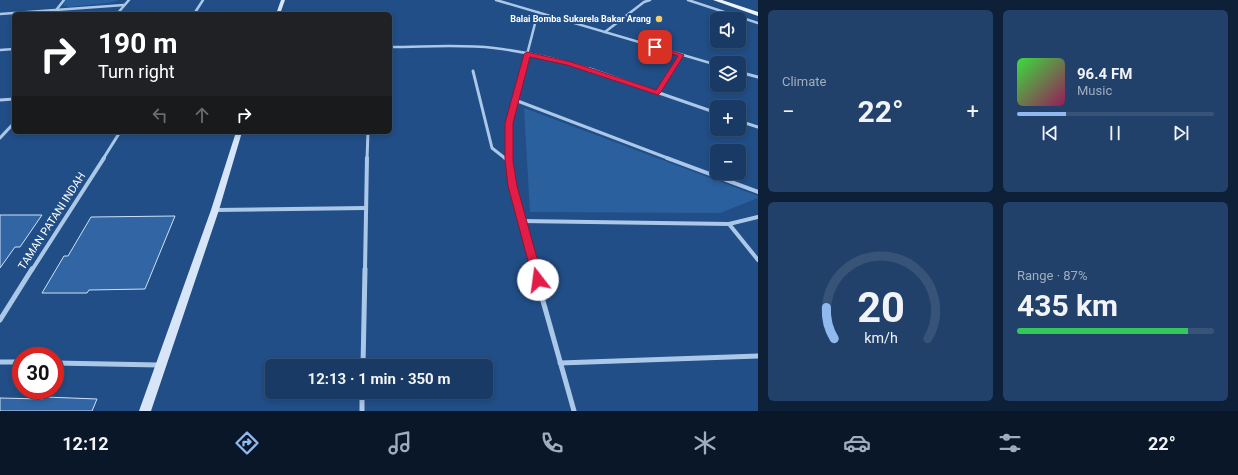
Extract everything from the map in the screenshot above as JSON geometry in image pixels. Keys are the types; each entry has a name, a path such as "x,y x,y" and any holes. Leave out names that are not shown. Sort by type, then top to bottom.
{"main road":[{"path":"716,0 758,14"},
{"path":"732,0 758,8"}],"street":[{"path":"57,9 64,0"},
{"path":"119,12 129,0"},
{"path":"195,12 203,0"},
{"path":"279,12 283,0"},
{"path":"496,0 710,63"},
{"path":"511,4 517,0"},
{"path":"605,32 644,2 650,0"},
{"path":"688,0 758,23"},
{"path":"23,12 124,5"},
{"path":"538,12 509,123 509,161 512,186 521,221 574,411"},
{"path":"0,14 12,13"},
{"path":"392,47 474,47 508,50 569,64 658,92 710,111"},
{"path":"0,50 12,49"},
{"path":"658,92 681,55"},
{"path":"473,71 490,144 497,152 509,161"},
{"path":"746,74 758,77"},
{"path":"0,100 12,99"},
{"path":"515,100 758,192"},
{"path":"746,123 758,127"},
{"path":"0,138 12,126"},
{"name":"TAMAN PATANI INDAH","path":"0,320 119,134"},
{"path":"145,411 215,210 238,134"},
{"path":"363,359 368,134"},
{"path":"215,210 366,208"},
{"path":"521,221 729,224 758,217"},
{"path":"729,224 758,260"},
{"path":"560,363 758,356"},
{"path":"0,362 12,362"},
{"path":"64,363 160,365"},
{"path":"362,399 362,411"}],"shaded area":[{"path":"66,0 119,0 108,3 68,7 63,5"},
{"path":"524,108 710,178 710,180 715,180 758,196 758,198 720,213 530,212"}],"building":[{"path":"0,215 42,215 20,247 15,247 0,268"},
{"path":"175,216 145,289 89,290 87,293 42,293 64,256 68,256 91,217"},
{"path":"0,398 97,399 92,411 0,411"}],"place":[{"name":"Balai Bomba Sukarela Bakar Arang","path":"659,19"}],"route":[{"path":"538,280 512,186 508,145 509,123 524,72 527,54 569,64 658,92 681,55 655,47"}]}
